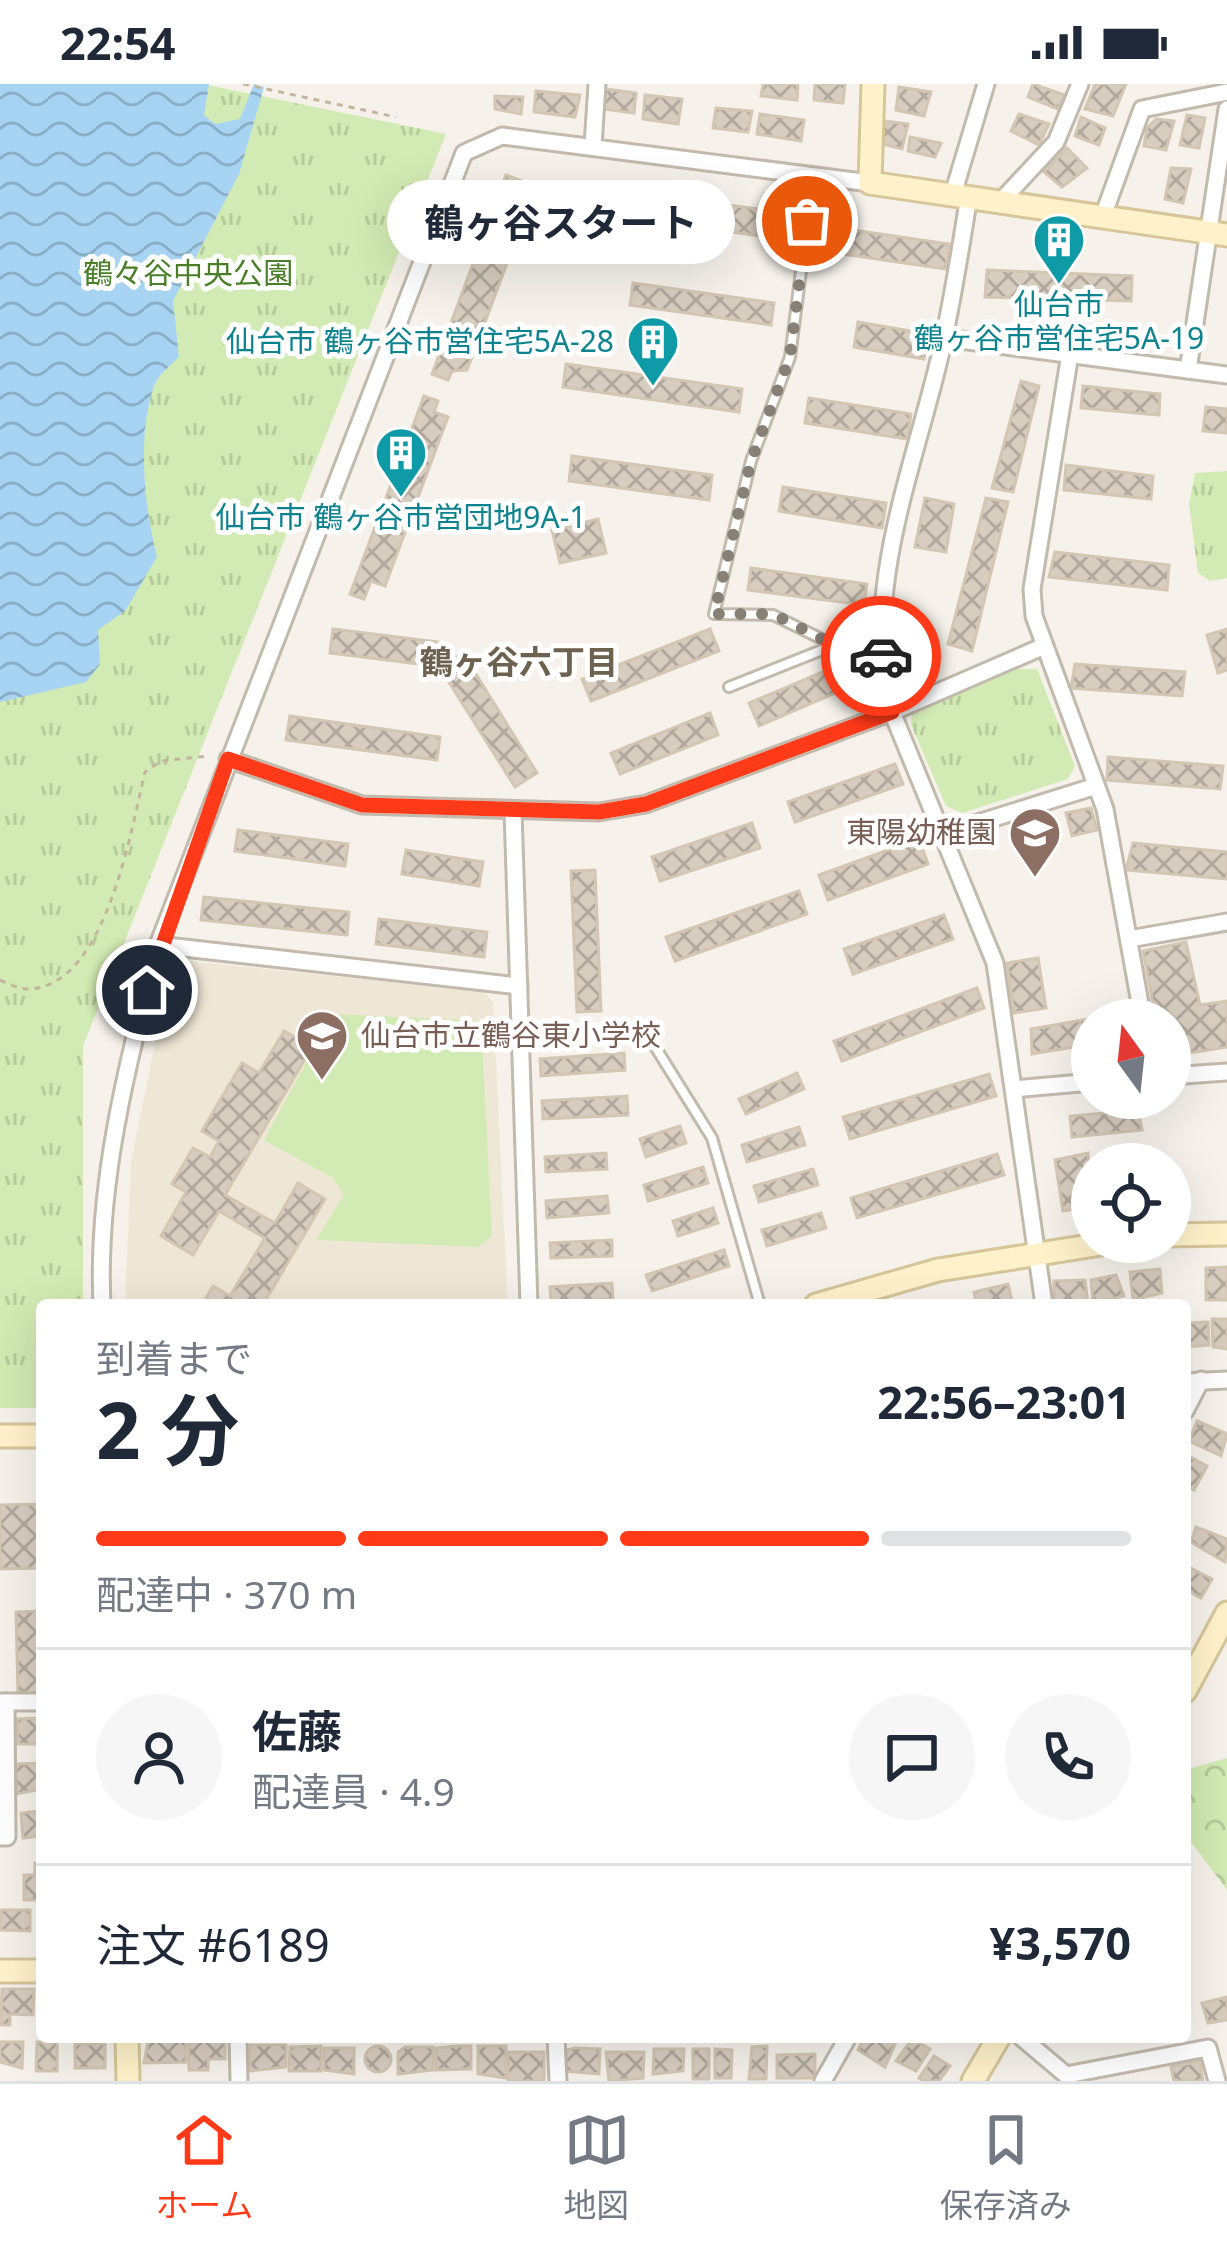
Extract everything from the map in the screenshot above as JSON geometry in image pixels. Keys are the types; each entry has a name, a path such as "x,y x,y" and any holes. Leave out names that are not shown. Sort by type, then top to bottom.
{"street":[{"path":"593,146 597,84"},
{"path":"870,183 873,84"},
{"path":"986,84 961,195 945,338 879,627 892,712 946,833 995,963 1043,1299"},
{"path":"1001,201 1056,142 1080,84"},
{"path":"1103,216 1142,110 1227,92"},
{"path":"1188,370 1217,233 1227,110"},
{"path":"102,1299 110,1171 124,1079 158,945 464,153 502,136 1217,233"},
{"path":"945,338 1227,375"},
{"path":"1070,354 1032,589 1042,647 1106,808 1139,999"},
{"path":"228,759 362,805 599,812 646,804 892,712 1042,647"},
{"path":"946,833 1096,786"},
{"path":"513,812 529,1299"},
{"path":"1129,939 1227,922"},
{"path":"158,945 519,986"},
{"path":"1191,1075 1227,1072"},
{"path":"1014,1089 1071,1084"},
{"path":"1191,1234 1227,1234"},
{"path":"837,1299 938,1270 1071,1248"},
{"path":"1193,1381 1227,1380"},
{"path":"0,1436 36,1436"},
{"path":"1191,1680 1226,1614"},
{"path":"0,1837 7,1837 3,1702 36,1702"},
{"path":"0,1971 36,1971"},
{"path":"127,2043 128,2081"},
{"path":"238,2043 239,2081"},
{"path":"556,2043 558,2081"},
{"path":"823,2081 845,2043"},
{"path":"973,2081 995,2043"},
{"path":"1028,2043 1066,2074 1208,2048 1217,2081"}],"lane":[{"path":"813,176 790,357 751,461 714,614 773,614 834,645"},
{"path":"729,687 879,627"},
{"path":"649,1037 712,1138 758,1299"}],"path":[{"path":"243,84 396,117"},
{"path":"0,980 26,989 61,978 86,951 128,858 145,772 161,761 203,755 228,759"}],"shaded area":[{"name":"仙台市立鶴谷東小学校","path":"179,960 484,992 493,1002 508,1299 125,1299 131,1162 165,993"}],"green space":[{"name":"鶴々谷中央公園","path":"0,84 203,84 446,134 83,1046 83,1299 36,1299 36,1408 0,1408"},
{"path":"1227,471 1227,578 1210,581 1198,573 1189,504 1195,473"},
{"path":"1016,669 1037,669 1075,766 1068,779 962,813 946,806 911,725 912,714"},
{"path":"333,1014 481,1021 492,1236 478,1247 316,1240 344,1195 333,1178 264,1140"},
{"path":"1227,1758 1227,1890 1191,1842 1191,1768"}],"water":[{"path":"0,84 209,84 204,115 215,124 240,119 254,84 264,87 239,174 173,301 179,357 156,382 149,406 144,471 157,557 125,611 98,630 100,664 86,682 0,702"}],"building":[{"path":"763,84 798,84 797,100 761,96"},
{"path":"815,84 845,84 843,103 814,100"},
{"path":"1033,84 1065,95 1058,109 1028,97"},
{"path":"1095,84 1126,84 1113,116 1085,109"},
{"path":"899,87 931,92 924,116 896,110"},
{"path":"606,89 636,93 634,113 604,109"},
{"path":"536,91 580,95 575,117 534,112"},
{"path":"645,95 682,99 678,124 643,119"},
{"path":"495,96 523,97 521,114 495,109"},
{"path":"716,108 752,111 748,132 713,128"},
{"path":"760,114 804,120 801,141 757,134"},
{"path":"1019,114 1049,124 1039,145 1011,131"},
{"path":"1187,115 1205,118 1199,148 1180,145"},
{"path":"1081,117 1105,128 1099,145 1075,136"},
{"path":"1156,119 1174,121 1166,150 1144,146 1147,128"},
{"path":"885,121 908,124 902,149 879,143"},
{"path":"910,137 941,143 935,157 908,151"},
{"path":"1067,148 1087,168 1062,187 1044,172"},
{"path":"1171,168 1191,169 1183,203 1165,199"},
{"path":"506,175 536,186 467,370 452,371 448,380 432,374"},
{"path":"676,198 780,212 776,238 672,224"},
{"path":"846,229 949,244 946,269 842,254"},
{"name":"仙台市 鶴ヶ谷市営住宅5A-19","path":"987,270 1132,276 1131,301 985,297"},
{"path":"633,283 774,303 771,325 630,305"},
{"path":"858,322 928,334 924,359 854,347"},
{"name":"仙台市 鶴ヶ谷市営住宅5A-28","path":"566,364 742,389 739,412 563,387"},
{"path":"1021,381 1039,386 1013,492 992,488"},
{"path":"1083,386 1160,394 1159,415 1081,408"},
{"name":"仙台市 鶴ヶ谷市営団地9A-1","path":"424,396 438,401 434,412 448,417 385,586 371,581 364,599 350,594"},
{"path":"809,398 911,414 907,439 805,423"},
{"path":"1206,407 1227,409 1227,433 1203,431"},
{"path":"572,456 712,475 709,500 569,481"},
{"path":"1066,465 1153,476 1151,499 1064,490"},
{"path":"783,487 886,503 882,528 779,511"},
{"path":"925,498 954,504 946,552 915,547"},
{"path":"986,498 1008,502 972,651 948,644"},
{"path":"598,519 606,553 560,563 552,530"},
{"path":"1055,552 1169,565 1167,590 1049,577"},
{"path":"751,568 867,584 864,605 748,590"},
{"path":"333,629 438,642 435,666 330,653"},
{"path":"710,629 719,651 591,701 582,679"},
{"path":"1227,629 1227,670 1218,673 1207,635"},
{"path":"463,653 537,773 515,787 440,668"},
{"path":"846,662 856,684 759,726 749,703"},
{"path":"1075,664 1185,672 1182,696 1071,688"},
{"path":"710,713 718,735 620,774 611,753"},
{"path":"290,716 440,737 437,760 286,740"},
{"path":"1108,757 1223,766 1220,789 1107,780"},
{"path":"895,764 903,784 795,822 788,802"},
{"path":"1091,808 1097,830 1072,836 1066,813"},
{"path":"752,823 760,848 660,881 652,857"},
{"path":"238,830 348,844 345,866 235,851"},
{"path":"919,839 928,864 828,900 819,875"},
{"path":"1133,843 1227,852 1227,879 1126,870"},
{"path":"406,850 483,862 479,886 402,874"},
{"path":"595,870 601,1011 577,1012 571,871"},
{"path":"799,891 807,914 675,961 666,937"},
{"path":"204,897 349,912 347,935 201,920"},
{"path":"944,915 953,939 853,974 844,949"},
{"path":"379,919 487,932 484,957 376,944"},
{"path":"1186,942 1200,1005 1227,1001 1227,1047 1191,1053 1191,999 1152,999 1143,951"},
{"path":"1038,958 1046,1008 1014,1013 1007,963"},
{"path":"977,988 984,1008 842,1061 834,1041"},
{"path":"1071,1022 1071,1048 1032,1054 1031,1029"},
{"path":"284,1031 312,1047 225,1195 275,1223 298,1183 325,1199 267,1299 205,1299 213,1286 230,1296 265,1238 219,1211 193,1255 161,1236 186,1192 172,1184 193,1148 210,1157 219,1141 202,1131 242,1063 259,1073"},
{"path":"624,1053 625,1070 541,1076 540,1059"},
{"path":"797,1073 804,1089 746,1114 739,1099"},
{"path":"989,1074 996,1096 850,1139 843,1117"},
{"path":"627,1096 628,1115 543,1119 542,1101"},
{"path":"1070,1116 1140,1119 1142,1130 1072,1137"},
{"path":"680,1126 686,1143 646,1157 640,1139"},
{"path":"799,1127 805,1145 747,1162 742,1145"},
{"path":"606,1153 607,1169 546,1172 545,1157"},
{"path":"997,1154 1004,1175 857,1218 851,1198"},
{"path":"1071,1157 1071,1210 1063,1211 1055,1160"},
{"path":"703,1167 708,1183 648,1201 644,1185"},
{"path":"813,1169 818,1185 759,1202 754,1186"},
{"path":"607,1196 609,1213 547,1218 546,1201"},
{"path":"713,1208 718,1223 678,1236 673,1221"},
{"path":"821,1213 826,1228 767,1246 762,1230"},
{"path":"612,1240 612,1256 551,1258 550,1243"},
{"path":"724,1250 729,1266 652,1291 646,1275"},
{"path":"1227,1267 1227,1300 1206,1300 1206,1268"},
{"path":"1160,1269 1162,1293 1133,1299 1130,1272"},
{"path":"1116,1275 1124,1296 1093,1299 1091,1280"},
{"path":"1085,1280 1087,1299 1054,1299 1054,1281"},
{"path":"612,1283 613,1299 551,1299 550,1287"},
{"path":"1008,1284 1012,1299 976,1299 974,1292"},
{"path":"1212,1319 1227,1319 1227,1349 1213,1347"},
{"path":"1208,1322 1209,1345 1191,1346 1191,1323"},
{"path":"1197,1421 1227,1434 1221,1456 1191,1442"},
{"path":"1191,1457 1207,1466 1191,1489"},
{"path":"36,1504 36,1568 0,1569 0,1505"},
{"path":"1196,1527 1227,1539 1225,1562 1191,1542"},
{"path":"1191,1568 1212,1579 1201,1598 1191,1592"},
{"path":"36,1611 36,1692 18,1693 16,1612"},
{"path":"36,1718 36,1744 18,1744 17,1719"},
{"path":"36,1763 36,1790 16,1794 16,1764"},
{"path":"36,1812 36,1837 23,1838 21,1813"},
{"path":"36,1863 36,1900 24,1900 24,1875 35,1875"},
{"path":"1,1910 30,1910 30,1931 0,1930"},
{"path":"2,1989 34,1989 33,2015 10,2014 10,2025 1,2025"},
{"path":"1227,1997 1227,2020 1208,2023 1202,2003"},
{"path":"0,2042 23,2042 22,2068 0,2062"},
{"path":"37,2043 57,2043 57,2071 36,2071"},
{"path":"148,2043 186,2043 186,2062 144,2063"},
{"path":"189,2043 225,2043 225,2059 208,2059 208,2070 189,2070"},
{"path":"861,2043 896,2043 885,2067 858,2050"},
{"path":"909,2043 930,2049 916,2071 896,2061"},
{"path":"75,2044 105,2044 105,2068 75,2068"},
{"path":"250,2045 286,2045 286,2067 250,2071"},
{"path":"321,2046 321,2071 289,2071 290,2047"},
{"path":"378,2046 391,2059 378,2072 365,2059"},
{"path":"471,2046 471,2069 436,2070 436,2048"},
{"path":"478,2046 506,2046 506,2078 478,2074"},
{"path":"767,2046 766,2079 749,2079 752,2047"},
{"path":"405,2047 433,2047 433,2070 398,2074 398,2052"},
{"path":"324,2048 354,2048 354,2074 324,2070"},
{"path":"600,2049 599,2074 563,2071 563,2051"},
{"path":"654,2049 684,2049 683,2071 653,2074"},
{"path":"693,2049 709,2049 709,2079 693,2079"},
{"path":"715,2049 732,2050 731,2078 715,2078"},
{"path":"508,2052 544,2052 544,2081 508,2081"},
{"path":"606,2052 644,2052 643,2078 609,2081"},
{"path":"815,2054 815,2078 777,2078 777,2055"},
{"path":"934,2056 950,2066 939,2081 924,2081 919,2078"},
{"path":"1200,2061 1203,2081 1174,2081 1171,2067"}],"way so far":[{"path":"807,221 790,357 751,461 714,614 773,614 834,645 879,627 881,656"}],"place":[{"name":"鶴ヶ谷スタート","path":"807,221"},
{"name":"仙台市 鶴ヶ谷市営住宅5A-19","path":"1059,286"},
{"name":"仙台市 鶴ヶ谷市営住宅5A-28","path":"653,388"},
{"name":"仙台市 鶴ヶ谷市営団地9A-1","path":"401,499"},
{"name":"東陽幼稚園","path":"1035,879"},
{"name":"仙台市立鶴谷東小学校","path":"322,1082"}],"district":[{"name":"鶴ヶ谷六丁目","path":"519,662"}],"route":[{"path":"147,990 158,945 228,759 362,805 599,812 646,804 892,712 881,656"}]}
